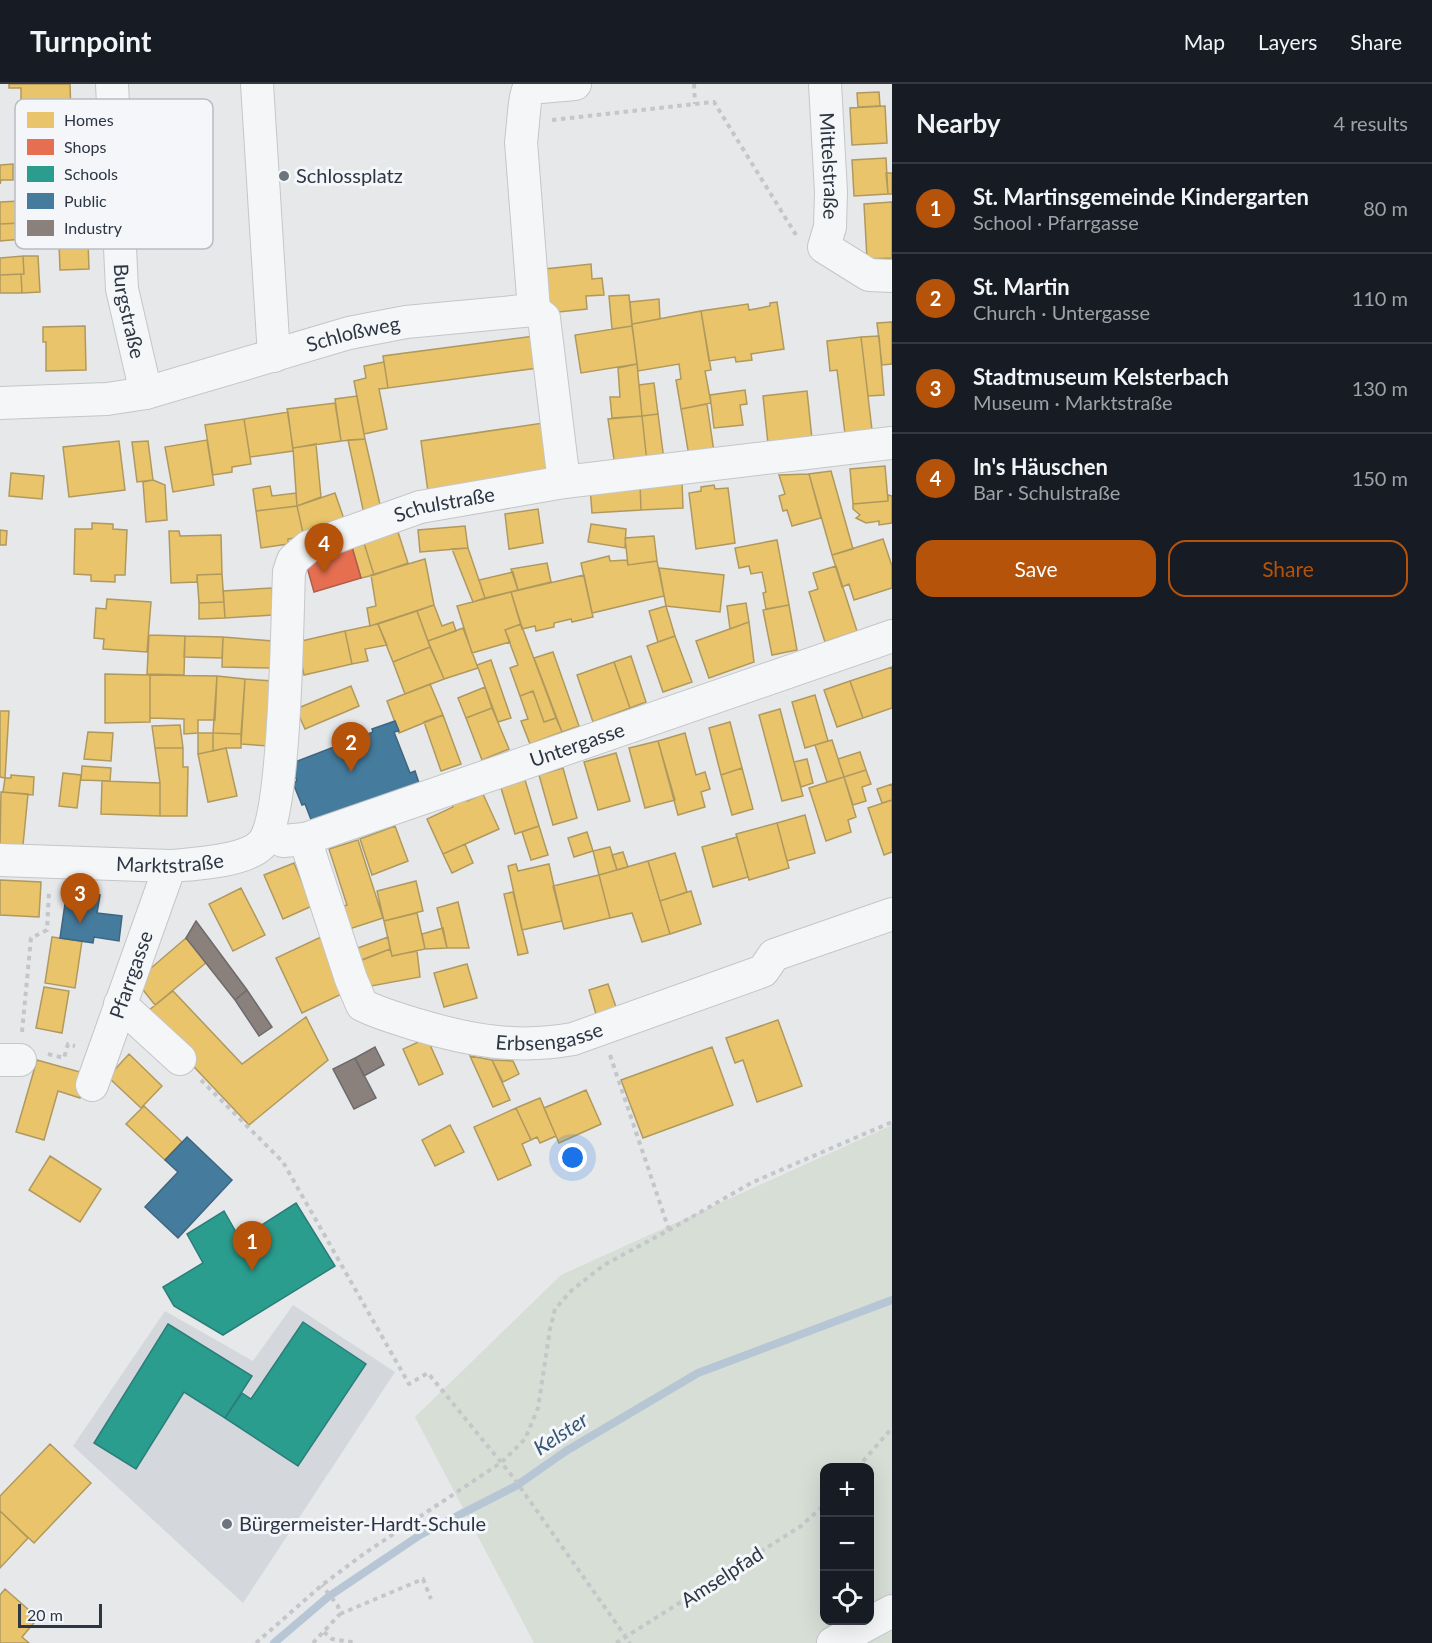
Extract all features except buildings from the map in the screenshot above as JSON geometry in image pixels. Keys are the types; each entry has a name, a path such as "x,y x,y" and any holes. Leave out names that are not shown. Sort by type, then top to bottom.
{"street":[{"name":"Burgstraße","path":"112,84 113,99"},
{"path":"257,84 274,356"},
{"path":"564,482 544,318 534,310 521,142 525,94 529,88 575,84"},
{"name":"Mittelstraße","path":"824,247 830,227 831,192 825,84"},
{"path":"824,247 857,270 869,275 892,276"},
{"name":"Burgstraße","path":"120,249 122,289 146,393"},
{"name":"Schloßweg","path":"0,403 107,399 146,393 350,333 406,322 534,310"},
{"name":"Schulstraße","path":"261,844 268,832 276,800 282,733 289,572 293,560 308,547 420,507 564,482 892,443"},
{"name":"Untergasse","path":"261,844 305,839 892,636"},
{"name":"Erbsengasse","path":"305,839 351,979 362,1005 381,1014 454,1036 499,1043 544,1044 573,1039 763,971 774,955 892,914"},
{"name":"Marktstraße","path":"0,860 170,866 216,862 251,851 261,844"},
{"name":"Pfarrgasse","path":"96,1070 170,866"},
{"path":"120,1004 180,1059"},
{"path":"833,1643 892,1611"}],"path":[{"path":"694,84 695,104"},
{"path":"524,123 714,102 801,243 824,247"},
{"path":"10,1060 31,938 47,930 50,861"},
{"path":"601,1029 669,1230"},
{"path":"10,1060 33,1051 64,1058 68,1044 96,1070"},
{"path":"180,1059 283,1162 409,1384 428,1372 502,1462 630,1643"},
{"path":"256,1643 365,1553 502,1462 525,1439 538,1408 555,1309 572,1290 604,1265 753,1182 892,1122"},
{"path":"861,1463 892,1428"},
{"name":"Amselpfad","path":"616,1643 801,1526 820,1509"},
{"path":"313,1643 340,1614 423,1580 431,1599"},
{"path":"324,1587 338,1605 340,1614"},
{"path":"324,1632 332,1639 357,1643"}],"shaded area":[{"path":"892,1125 892,1643 534,1643 415,1417 561,1275"},
{"name":"Bürgermeister-Hardt-Schule","path":"293,1305 395,1372 243,1603 73,1446 165,1311 253,1361"}],"waterway":[{"name":"Kelster","path":"274,1643 328,1597 420,1535 516,1486 566,1451 698,1373 892,1300"}],"place":[{"name":"Schlossplatz","path":"284,176"},
{"name":"In's Häuschen","path":"324,573"},
{"name":"St. Martin","path":"351,772"},
{"name":"Stadtmuseum Kelsterbach","path":"80,923"},
{"name":"St. Martinsgemeinde Kindergarten","path":"252,1271"},
{"name":"Bürgermeister-Hardt-Schule","path":"227,1524"}]}
